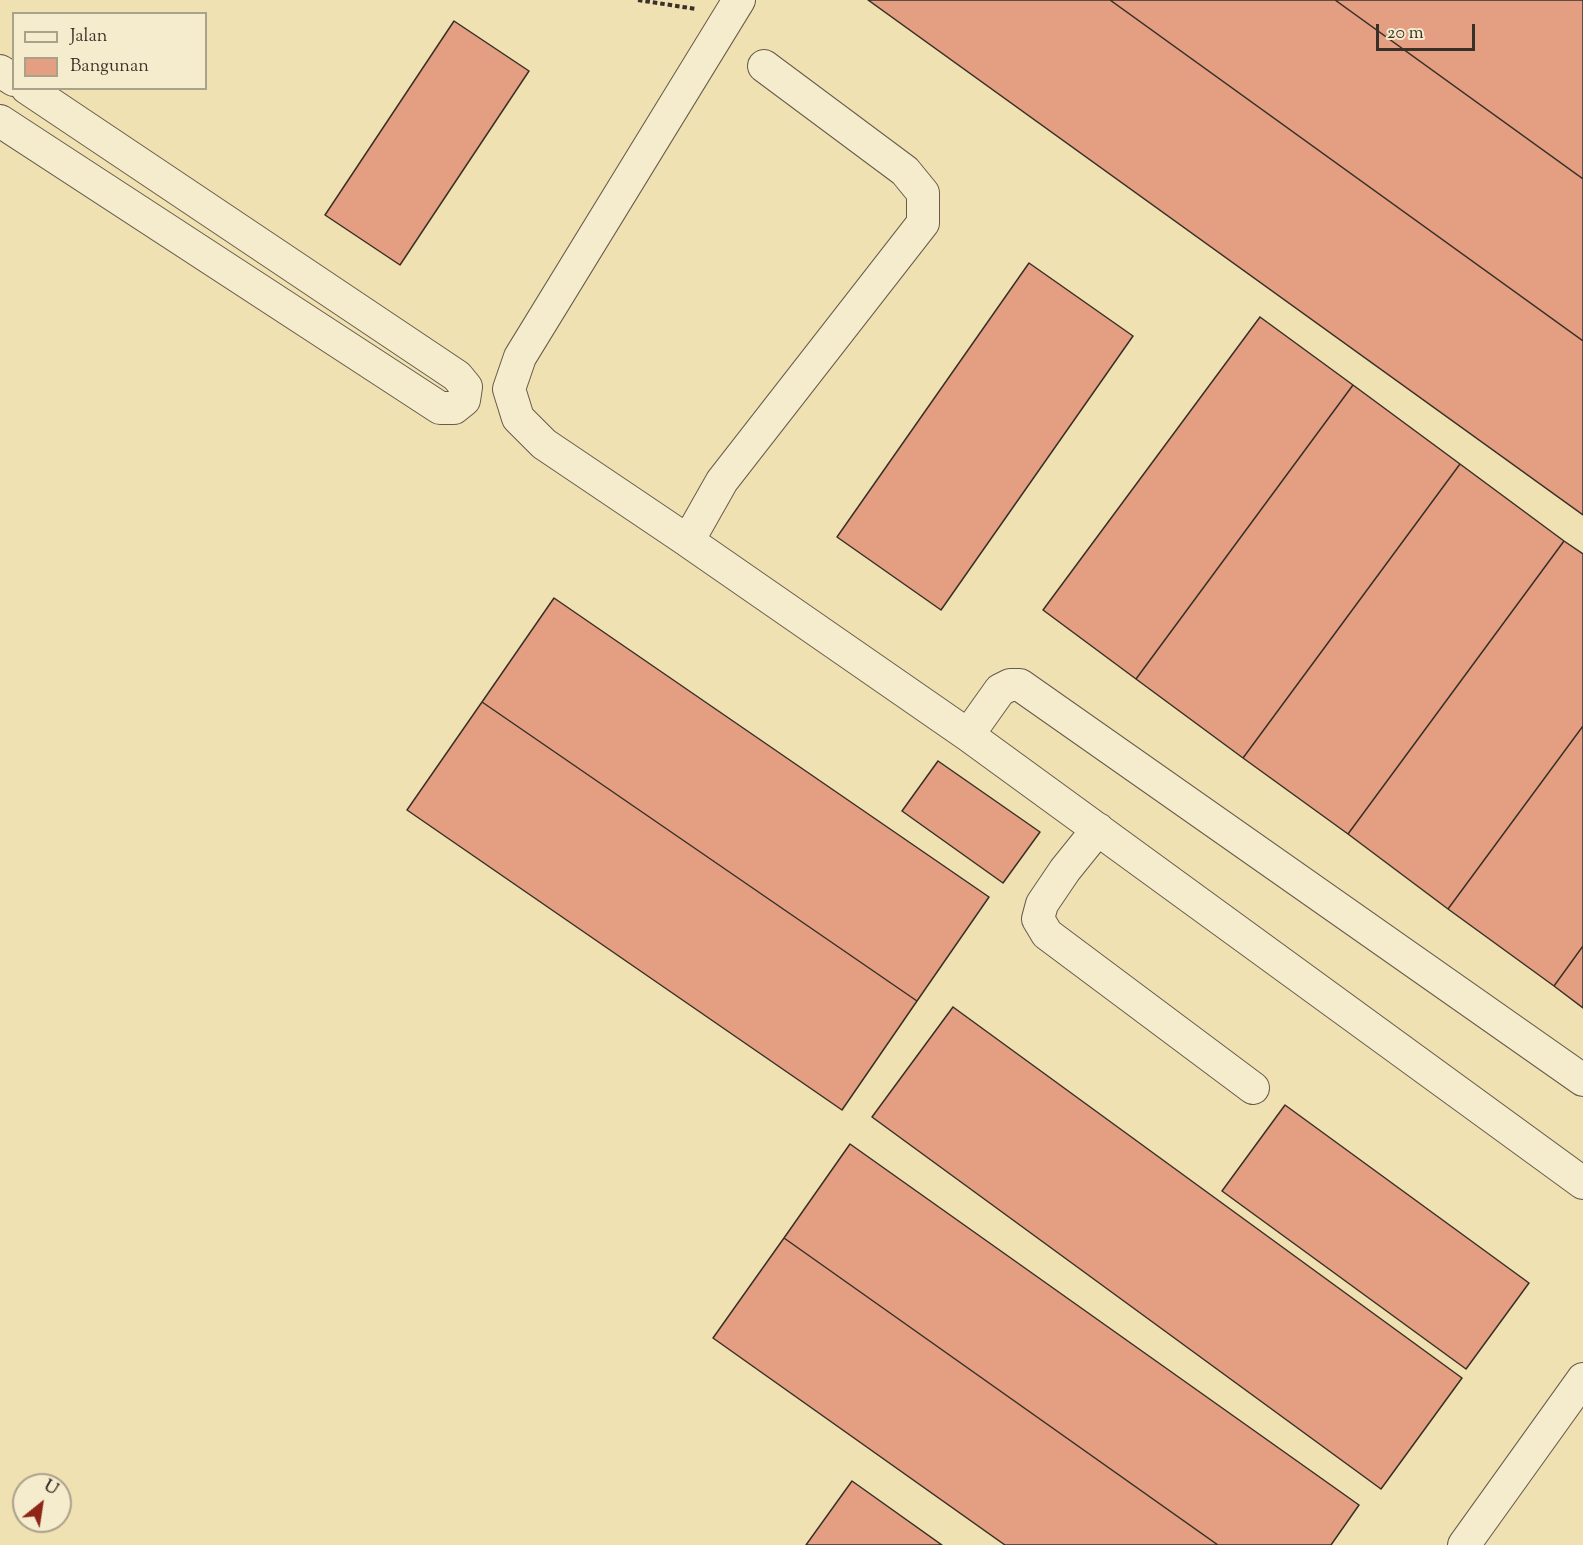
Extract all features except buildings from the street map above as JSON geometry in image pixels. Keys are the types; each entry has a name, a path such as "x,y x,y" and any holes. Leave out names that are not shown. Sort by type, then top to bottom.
{"street":[{"path":"734,7 520,357 509,389 518,418 544,444 968,735 1583,1183"},
{"path":"687,542 723,481 922,223 923,193 905,171 764,66"},
{"path":"0,121 440,408 454,408 464,400 465,387 457,376 30,90"},
{"path":"968,735 1000,690 1010,685 1020,685 1583,1080"},
{"path":"1098,829 1065,870 1042,904 1038,919 1047,934 1252,1089"},
{"path":"1464,1545 1583,1379"}],"path":[{"path":"638,0 734,7"}]}
